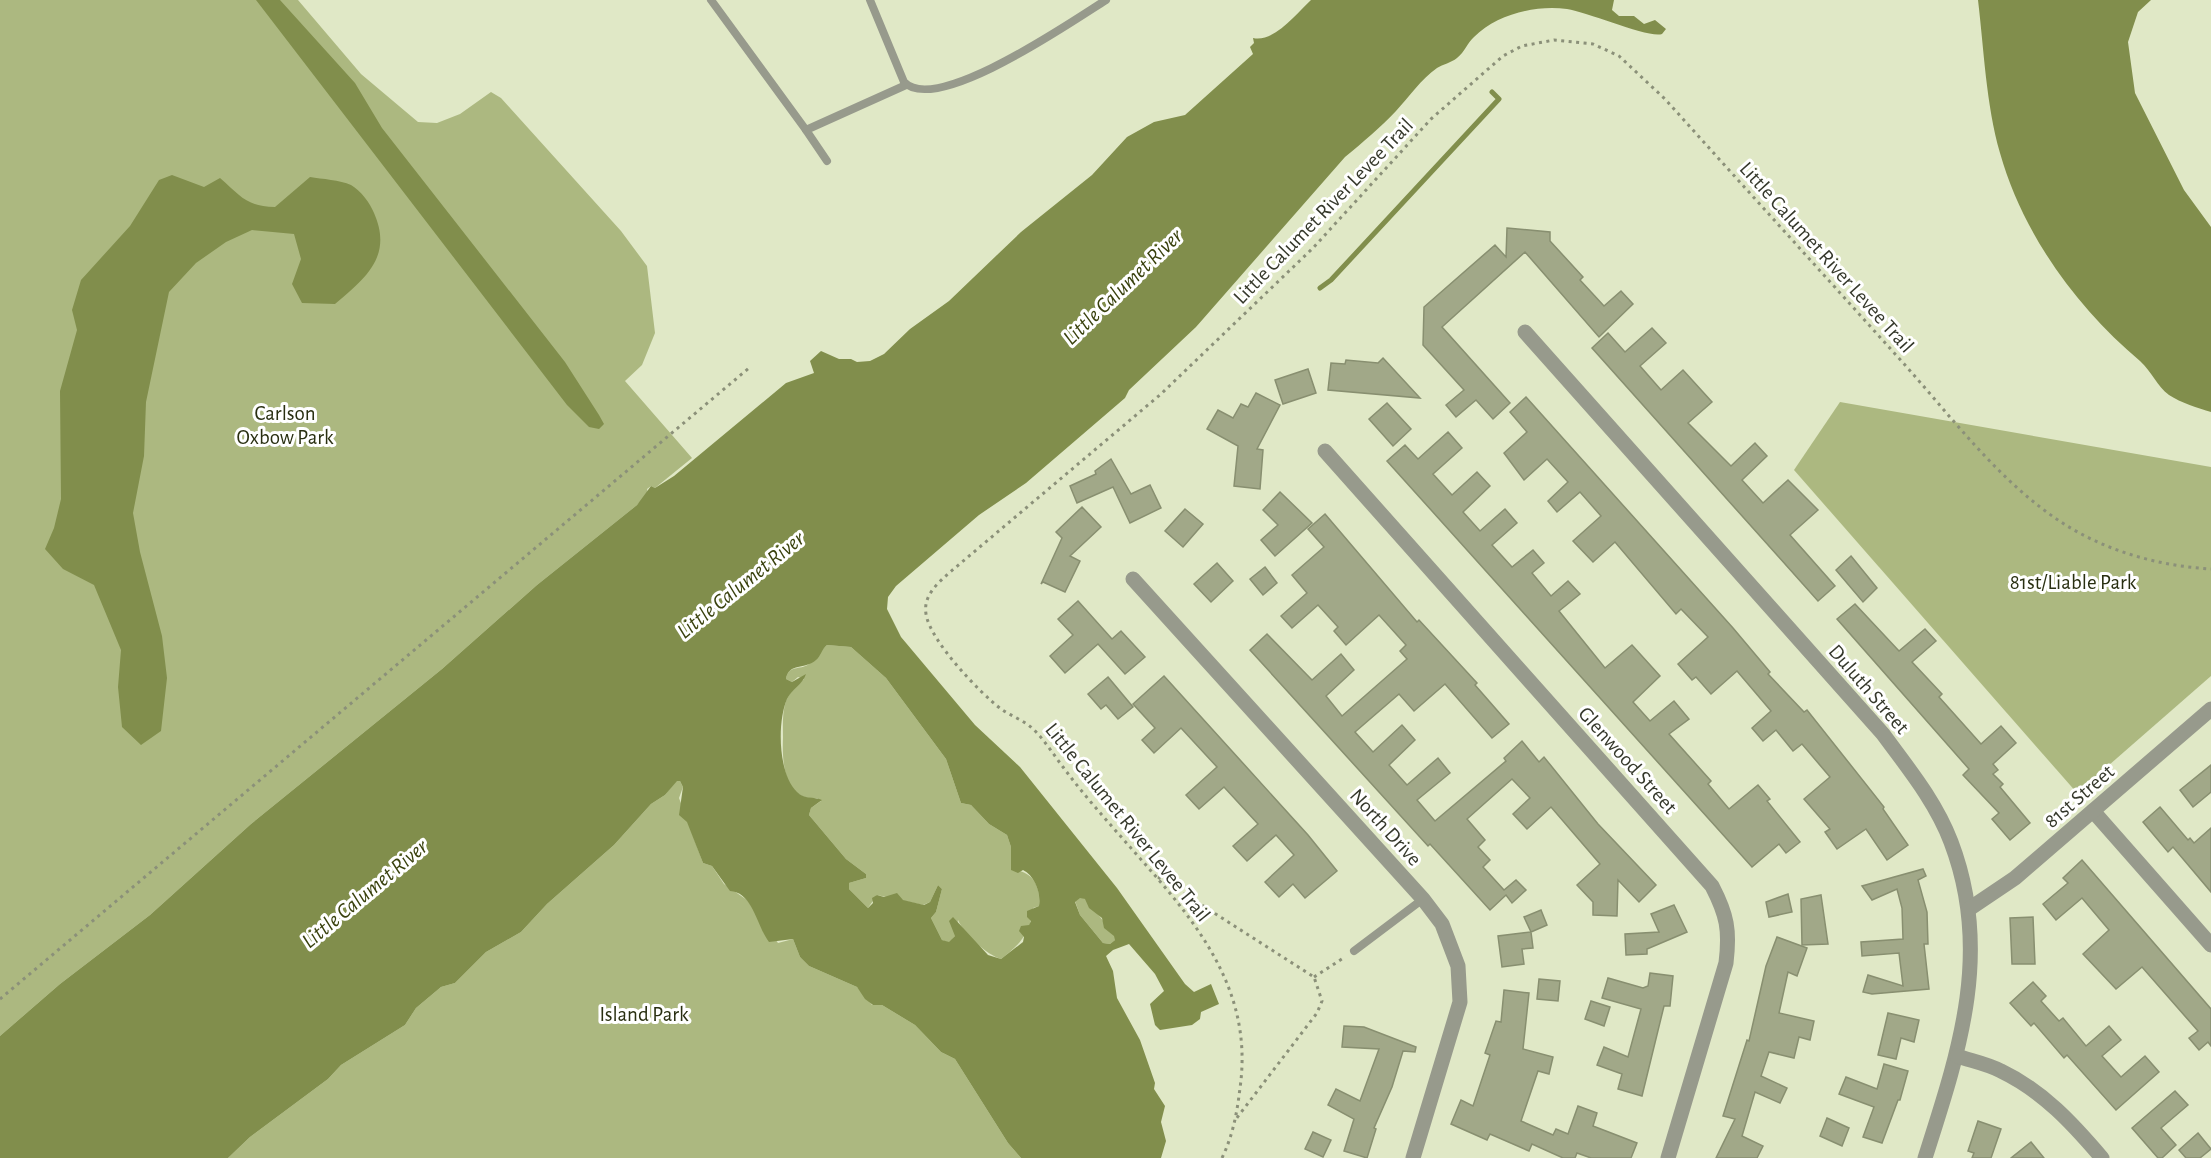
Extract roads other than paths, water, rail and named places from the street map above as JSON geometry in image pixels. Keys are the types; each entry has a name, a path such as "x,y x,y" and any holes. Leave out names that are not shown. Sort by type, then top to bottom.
{"street":[{"name":"Duluth Street","path":"1525,332 1883,734 1920,784 1951,842 1969,909 1971,978 1958,1056 1925,1158"},
{"name":"Glenwood Street","path":"1324,451 1712,886 1725,911 1729,937 1726,963 1668,1158"},
{"name":"North Drive","path":"1133,579 1423,899 1442,924 1458,966 1460,1002 1413,1158"},
{"name":"81st Street","path":"1969,909 2015,878 2211,709"},
{"path":"2093,811 2211,945"},
{"path":"1958,1056 2000,1070 2034,1089 2072,1123 2102,1158"}],"lane":[{"path":"711,0 827,161"},
{"path":"870,0 906,85"},
{"path":"806,130 906,85 928,89 975,74 1030,48 1106,0"},
{"path":"1354,951 1423,899"}],"water":[{"path":"256,0 280,0 355,83 382,128 565,362 604,424 599,429 589,427 567,405"},
{"name":"Little Calumet River","path":"1311,0 1614,0 1612,10 1619,16 1634,16 1644,24 1655,20 1666,29 1662,34 1645,33 1577,11 1542,8 1505,17 1483,29 1457,58 1437,68 1426,77 1390,117 1345,157 1196,327 1129,390 1125,398 1026,483 979,515 896,586 888,597 887,609 901,637 975,725 1020,767 1117,888 1185,984 1194,992 1211,984 1219,1004 1201,1012 1200,1019 1192,1025 1160,1030 1155,1025 1150,1004 1164,991 1155,974 1129,944 1113,950 1106,956 1113,971 1117,998 1140,1040 1155,1083 1154,1089 1165,1106 1161,1122 1166,1141 1161,1158 1021,1158 1008,1143 955,1059 941,1052 915,1025 882,1005 873,1005 865,999 857,987 809,966 800,957 793,939 769,942 754,911 744,897 730,891 712,866 703,863 687,822 679,815 683,787 680,781 677,781 665,795 651,804 614,845 547,904 521,932 486,952 455,983 441,987 416,1008 405,1025 341,1065 328,1079 250,1137 228,1158 0,1158 0,1036 60,984 150,915 251,824 442,669 537,585 637,505 651,486 655,488 674,476 786,383 814,373 810,361 821,351 839,359 851,359 857,362 870,361 884,354 910,329 949,301 1021,232 1092,175 1127,137 1154,122 1185,115 1253,54 1250,47 1254,43 1253,38 1269,36 1277,32","holes":["827,645 851,647 886,678 946,759 961,803 971,805 989,824 1007,835 1011,847 1011,870 1018,873 1023,870 1034,881 1038,890 1039,906 1027,911 1027,917 1031,921 1029,925 1021,926 1019,931 1024,937 1023,942 1001,959 988,955 953,917 949,921 955,936 949,942 942,940 931,918 936,912 942,889 938,885 930,902 924,905 903,900 897,893 884,897 877,895 872,898 873,903 868,908 849,889 849,883 866,878 866,874 846,859 809,815 811,808 822,800 803,796 797,792 786,773 781,747 782,721 787,699 806,674 792,682 786,679 788,674 794,668 812,663","1080,898 1085,899 1089,908 1102,918 1104,928 1114,936 1115,940 1110,944 1103,943 1080,915 1075,902"]},
{"path":"1978,0 2151,0 2138,12 2128,42 2135,93 2184,190 2211,227 2211,412 2169,395 2144,365 2094,317 2055,267 2038,240 2010,183 1995,134 1988,96"},
{"path":"172,175 204,187 220,178 250,202 275,207 310,177 347,183 358,190 370,205 379,228 380,242 378,254 366,275 335,304 302,303 292,284 301,259 294,234 252,230 226,242 196,263 169,292 146,402 144,456 133,513 140,552 162,636 167,678 161,731 141,745 122,727 118,687 121,650 94,585 63,569 45,549 54,528 61,499 60,391 77,330 72,310 81,280 130,226 159,180"}],"waterway":[{"path":"1320,288 1331,280 1499,99 1492,92"}],"park label":[{"name":"Carlson Oxbow Park","path":"285,425"},
{"name":"81st/Liable Park","path":"2073,582"},
{"name":"Island Park","path":"644,1014"}]}
